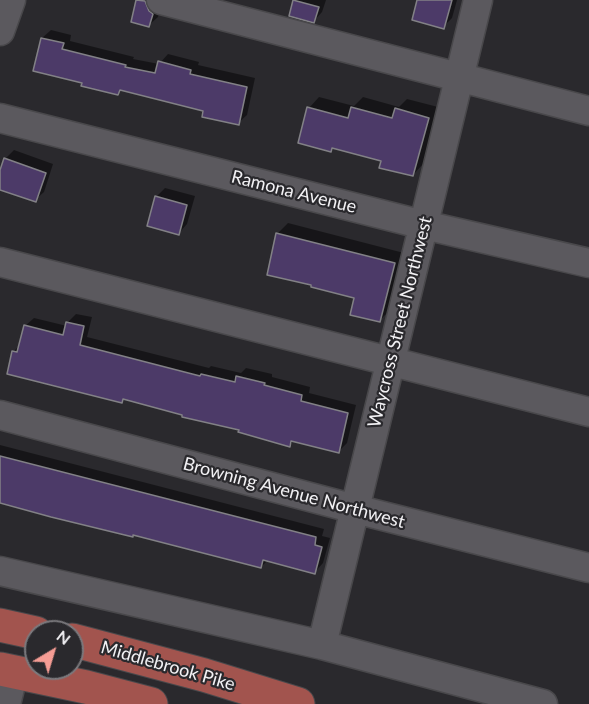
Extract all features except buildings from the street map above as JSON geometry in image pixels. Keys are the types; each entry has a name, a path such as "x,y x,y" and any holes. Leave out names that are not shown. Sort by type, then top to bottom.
{"main road":[{"path":"0,625 24,630"},
{"name":"Middlebrook Pike","path":"84,643 204,675 298,704"},
{"path":"7,671 94,697 151,704"}],"street":[{"path":"0,32 11,0"},
{"path":"161,0 589,111"},
{"name":"Waycross Street Northwest","path":"322,645 478,0"},
{"name":"Ramona Avenue","path":"0,118 424,225 589,263"},
{"path":"0,262 589,412"},
{"name":"Browning Avenue Northwest","path":"0,415 589,568"},
{"path":"0,571 322,645 543,704"},
{"path":"6,704 7,671"}]}
